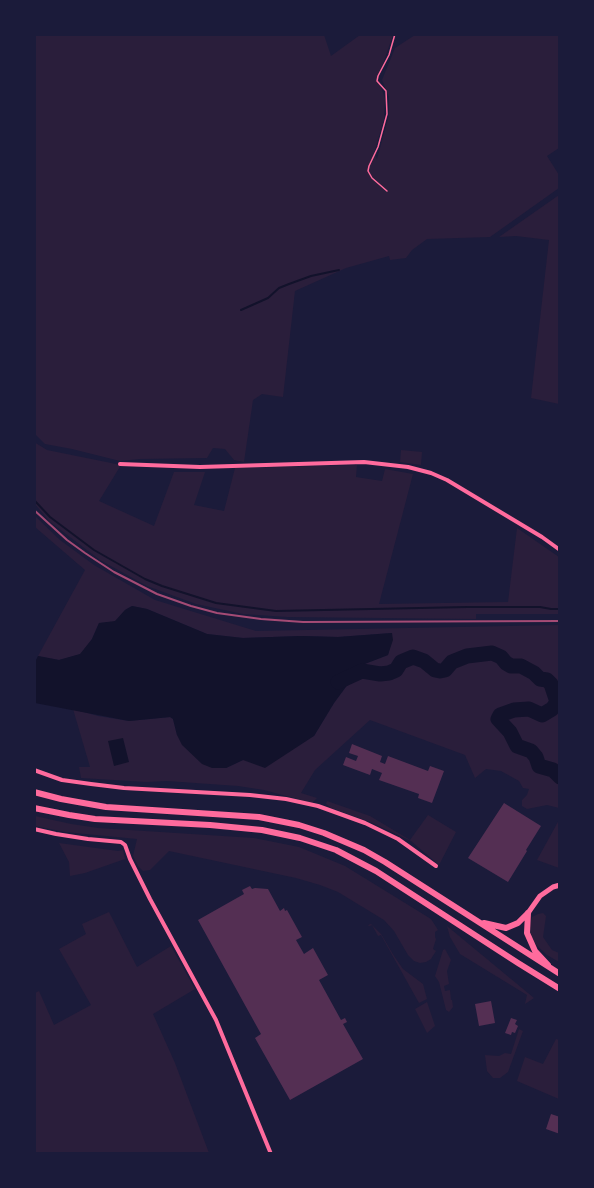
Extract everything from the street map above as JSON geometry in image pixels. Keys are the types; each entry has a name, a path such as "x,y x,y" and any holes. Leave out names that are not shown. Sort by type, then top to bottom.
{"main road":[{"path":"34,792 106,807 259,817 299,825 342,839 364,849 413,879 560,974"},
{"path":"34,808 95,819 262,830 292,836 336,850 376,871 560,989"},
{"path":"477,921 506,928 518,923 528,913"},
{"path":"528,913 527,933 532,946 552,970"}],"street":[{"path":"120,464 200,467 364,462 408,467 447,480 560,549"},
{"path":"34,770 62,780 91,784 250,795 286,799 318,806 398,839 436,866"},
{"path":"34,829 88,839 121,842 125,845 145,889 216,1020 271,1154"},
{"path":"528,913 540,896 560,885"}],"path":[{"path":"387,191 372,178 369,165 378,147 387,114 386,91 377,81 389,55 395,34"}],"shaded area":[{"path":"34,35 324,35 331,56 360,35 393,35 378,78 385,99 384,119 374,153 377,159 389,115 389,97 382,80 395,48 415,35 559,35 559,148 547,156 559,175 559,188 490,237 427,239 412,250 406,258 390,260 389,256 346,268 295,291 283,397 262,394 253,400 244,462 234,460 225,449 213,448 207,458 120,461 45,444 34,433"},
{"path":"559,195 559,404 531,398 549,240 516,236 499,237"},
{"path":"34,442 47,450 121,465 99,501 154,526 174,472 205,472 194,505 224,511 235,468 357,465 356,477 382,481 385,469 413,474 379,604 508,602 517,528 559,557 559,614 476,614 476,619 287,617 243,614 196,604 147,586 100,560 49,521 35,504"},
{"path":"401,450 422,452 421,465 400,462"},
{"path":"34,515 60,540 94,565 155,600 256,631 559,625 559,808 547,805 527,809 522,806 522,800 529,789 523,788 519,781 501,771 486,769 475,778 465,755 370,720 315,770 301,793 317,798 312,803 264,790 238,786 81,778 79,767 90,767 73,709 129,721 170,717 173,719 177,735 226,768 314,736 334,703 362,665 388,655 392,633 338,637 243,638 207,634 147,609 132,606 125,610 115,622 99,623 92,639 81,654 59,660 38,656 85,570 35,527"},
{"path":"132,606 147,609 207,634 243,638 338,637 392,633 393,640 388,655 362,665 334,703 314,736 265,768 243,760 226,768 212,768 202,764 182,745 173,719 170,717 129,721 35,703 35,662 38,656 59,660 80,654 92,639 99,623 115,621"},
{"path":"123,738 129,762 114,766 108,741"},
{"path":"327,801 370,816 410,840 428,815 456,832 439,865 411,841 370,822 331,808 326,804"},
{"path":"35,816 98,828 254,838 299,847 345,866 431,919 438,930 435,932 436,939 433,949 436,951 426,962 414,961 384,920 338,892 320,885 169,851 150,870 143,871 133,856 137,839 65,832 35,826"},
{"path":"559,820 559,868 537,860"},
{"path":"59,843 123,850 125,859 70,876 69,862"},
{"path":"109,912 137,967 171,946 195,989 153,1014 175,1063 209,1153 35,1153 35,993 39,991 54,1025 91,1005 59,949 86,934 82,924"},
{"path":"543,913 546,916 543,937 552,950 559,953 559,962 533,942 529,927 532,917"},
{"path":"372,925 381,934 403,969 423,984 427,999 419,1003 381,935 378,936"},
{"path":"447,926 534,998 525,1004 527,995 460,954 450,937"},
{"path":"445,949 451,960 447,971 449,984 444,986 445,991 450,990 452,1000 453,1007 449,1012 446,1010 439,982 435,976"},
{"path":"427,1002 435,1026 427,1033 415,1009"},
{"path":"519,1029 523,1031 508,1072 500,1078 493,1078 487,1071 485,1055 511,1054"},
{"path":"556,1039 559,1040 559,1099 517,1081 525,1057 543,1064"}],"building":[{"path":"352,744 382,756 380,762 385,764 388,756 428,771 430,766 444,771 432,803 418,798 419,794 379,780 382,773 372,769 370,775 343,765 346,757 356,761 358,756 349,753"},
{"path":"504,803 541,826 508,882 468,858"},
{"path":"250,886 252,889 268,889 280,911 284,908 285,911 287,910 302,937 296,940 304,954 313,948 328,975 319,980 341,1020 345,1018 347,1022 343,1024 363,1059 290,1100 255,1038 261,1034 198,920 244,894 242,890"},
{"path":"491,1001 495,1023 479,1026 475,1004"},
{"path":"511,1018 517,1020 515,1024 518,1026 515,1033 512,1032 511,1035 505,1033"},
{"path":"551,1114 560,1117 560,1134 546,1129"}],"waterway":[{"path":"241,310 268,298 279,288 311,276 339,270"},
{"path":"34,500 50,517 94,550 145,579 216,603 276,611 467,607 560,609"},
{"path":"338,682 362,671 389,673 396,670 401,662 413,657 440,671 445,670 452,662 467,656 492,653 511,666 521,666 551,684 557,702 552,709 542,715 529,709 514,710 500,715 498,719 510,732 517,746 531,751 539,766 553,770 560,777"}],"railway":[{"path":"34,510 67,540 114,572 157,594 217,613 303,622 560,621"}]}
